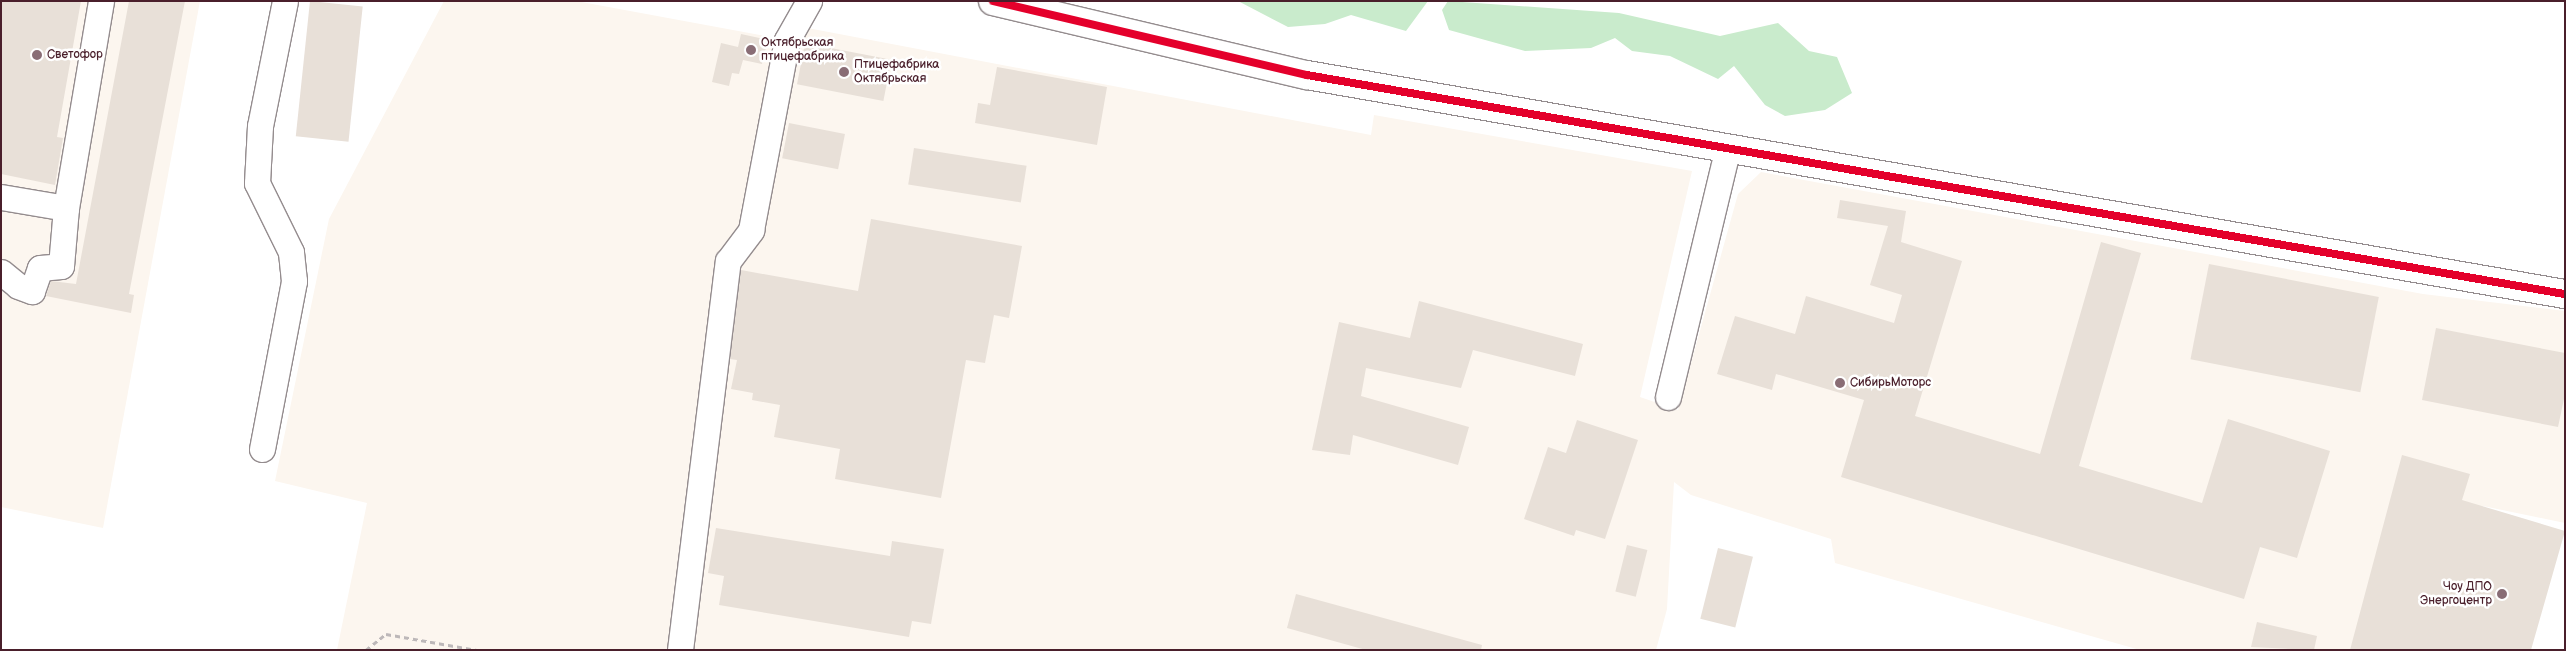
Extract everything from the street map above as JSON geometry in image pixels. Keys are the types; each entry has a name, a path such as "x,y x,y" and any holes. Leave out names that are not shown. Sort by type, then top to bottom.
{"main road":[{"path":"993,1 1307,75 2565,294"}],"lane":[{"path":"1,272 18,286 32,291 40,268 61,266 66,208 101,1"},
{"path":"262,449 294,281 291,252 257,183 260,126 285,1"},
{"path":"680,650 728,261 751,230 787,40 809,1"},
{"path":"1668,397 1728,148"},
{"path":"1,197 66,208"}],"path":[{"path":"366,650 386,634 477,650"}],"shaded area":[{"path":"1,1 200,1 103,528 1,507"},
{"path":"444,1 576,1 787,40 797,26 1371,135 1374,115 1692,171 1640,397 1678,410 1738,194 1761,172 2423,294 2565,311 2565,523 2483,506 2437,650 2140,650 1835,563 1831,539 1691,495 1674,482 1667,609 1656,650 337,650 367,503 275,481 329,219"}],"green space":[{"path":"1238,1 1428,1 1406,31 1351,15 1325,24 1288,27"},
{"path":"1448,1 1619,13 1720,36 1778,23 1809,51 1837,57 1852,93 1825,110 1785,116 1765,105 1734,66 1718,79 1670,56 1632,51 1615,38 1591,48 1525,51 1449,30 1442,10"}],"building":[{"name":"Светофор","path":"1,1 81,1 57,137 63,138 55,185 1,174"},
{"path":"129,1 185,1 129,294 134,295 131,313 46,296 51,281 76,284"},
{"path":"310,1 363,7 348,142 296,136"},
{"path":"741,34 768,40 762,64 743,60 739,74 732,73 729,86 712,82 721,43 738,47"},
{"name":"Птицефабрика Октябрьская","path":"805,43 891,60 883,101 797,84"},
{"path":"997,67 1107,87 1097,145 975,123 978,103 990,105"},
{"path":"789,123 845,134 838,169 782,158"},
{"path":"914,148 1027,166 1021,202 908,185"},
{"path":"1840,200 1906,211 1901,242 1962,261 1915,416 2040,454 2101,242 2141,253 2079,466 2202,503 2228,419 2330,451 2297,558 2260,547 2244,599 1841,477 1864,400 1776,374 1772,390 1717,374 1735,316 1795,334 1806,296 1894,323 1902,295 1870,285 1888,226 1837,218"},
{"path":"871,219 1022,246 1009,318 994,315 985,363 966,360 941,498 835,479 840,449 774,437 780,405 752,400 753,393 731,389 737,360 730,359 741,270 858,291"},
{"path":"2209,264 2379,297 2360,392 2190,359"},
{"path":"1419,301 1583,344 1575,376 1473,350 1461,388 1366,368 1361,396 1469,427 1458,465 1353,435 1350,455 1312,450 1339,322 1410,338"},
{"path":"2436,328 2565,353 2565,394 2558,427 2422,400"},
{"path":"1577,420 1638,440 1605,539 1576,530 1574,536 1524,519 1548,447 1566,453"},
{"path":"2402,455 2470,474 2462,500 2565,531 2531,650 2350,650"},
{"path":"716,528 890,556 892,541 944,549 931,624 912,621 909,637 719,605 724,576 708,573"},
{"path":"1627,545 1647,550 1636,597 1615,592"},
{"path":"1718,548 1753,557 1735,628 1700,619"},
{"path":"1296,594 1482,645 1481,650 1366,650 1287,628"},
{"path":"2257,622 2317,636 2314,650 2251,647"}],"transit line":[{"path":"993,1 1307,75 2565,294"}],"place":[{"name":"Октябрьская птицефабрика","path":"751,50"},
{"name":"Светофор","path":"37,55"},
{"name":"Птицефабрика Октябрьская","path":"844,72"},
{"name":"СибирьМоторс","path":"1840,383"},
{"name":"Чоу ДПО Энергоцентр","path":"2502,594"}]}
